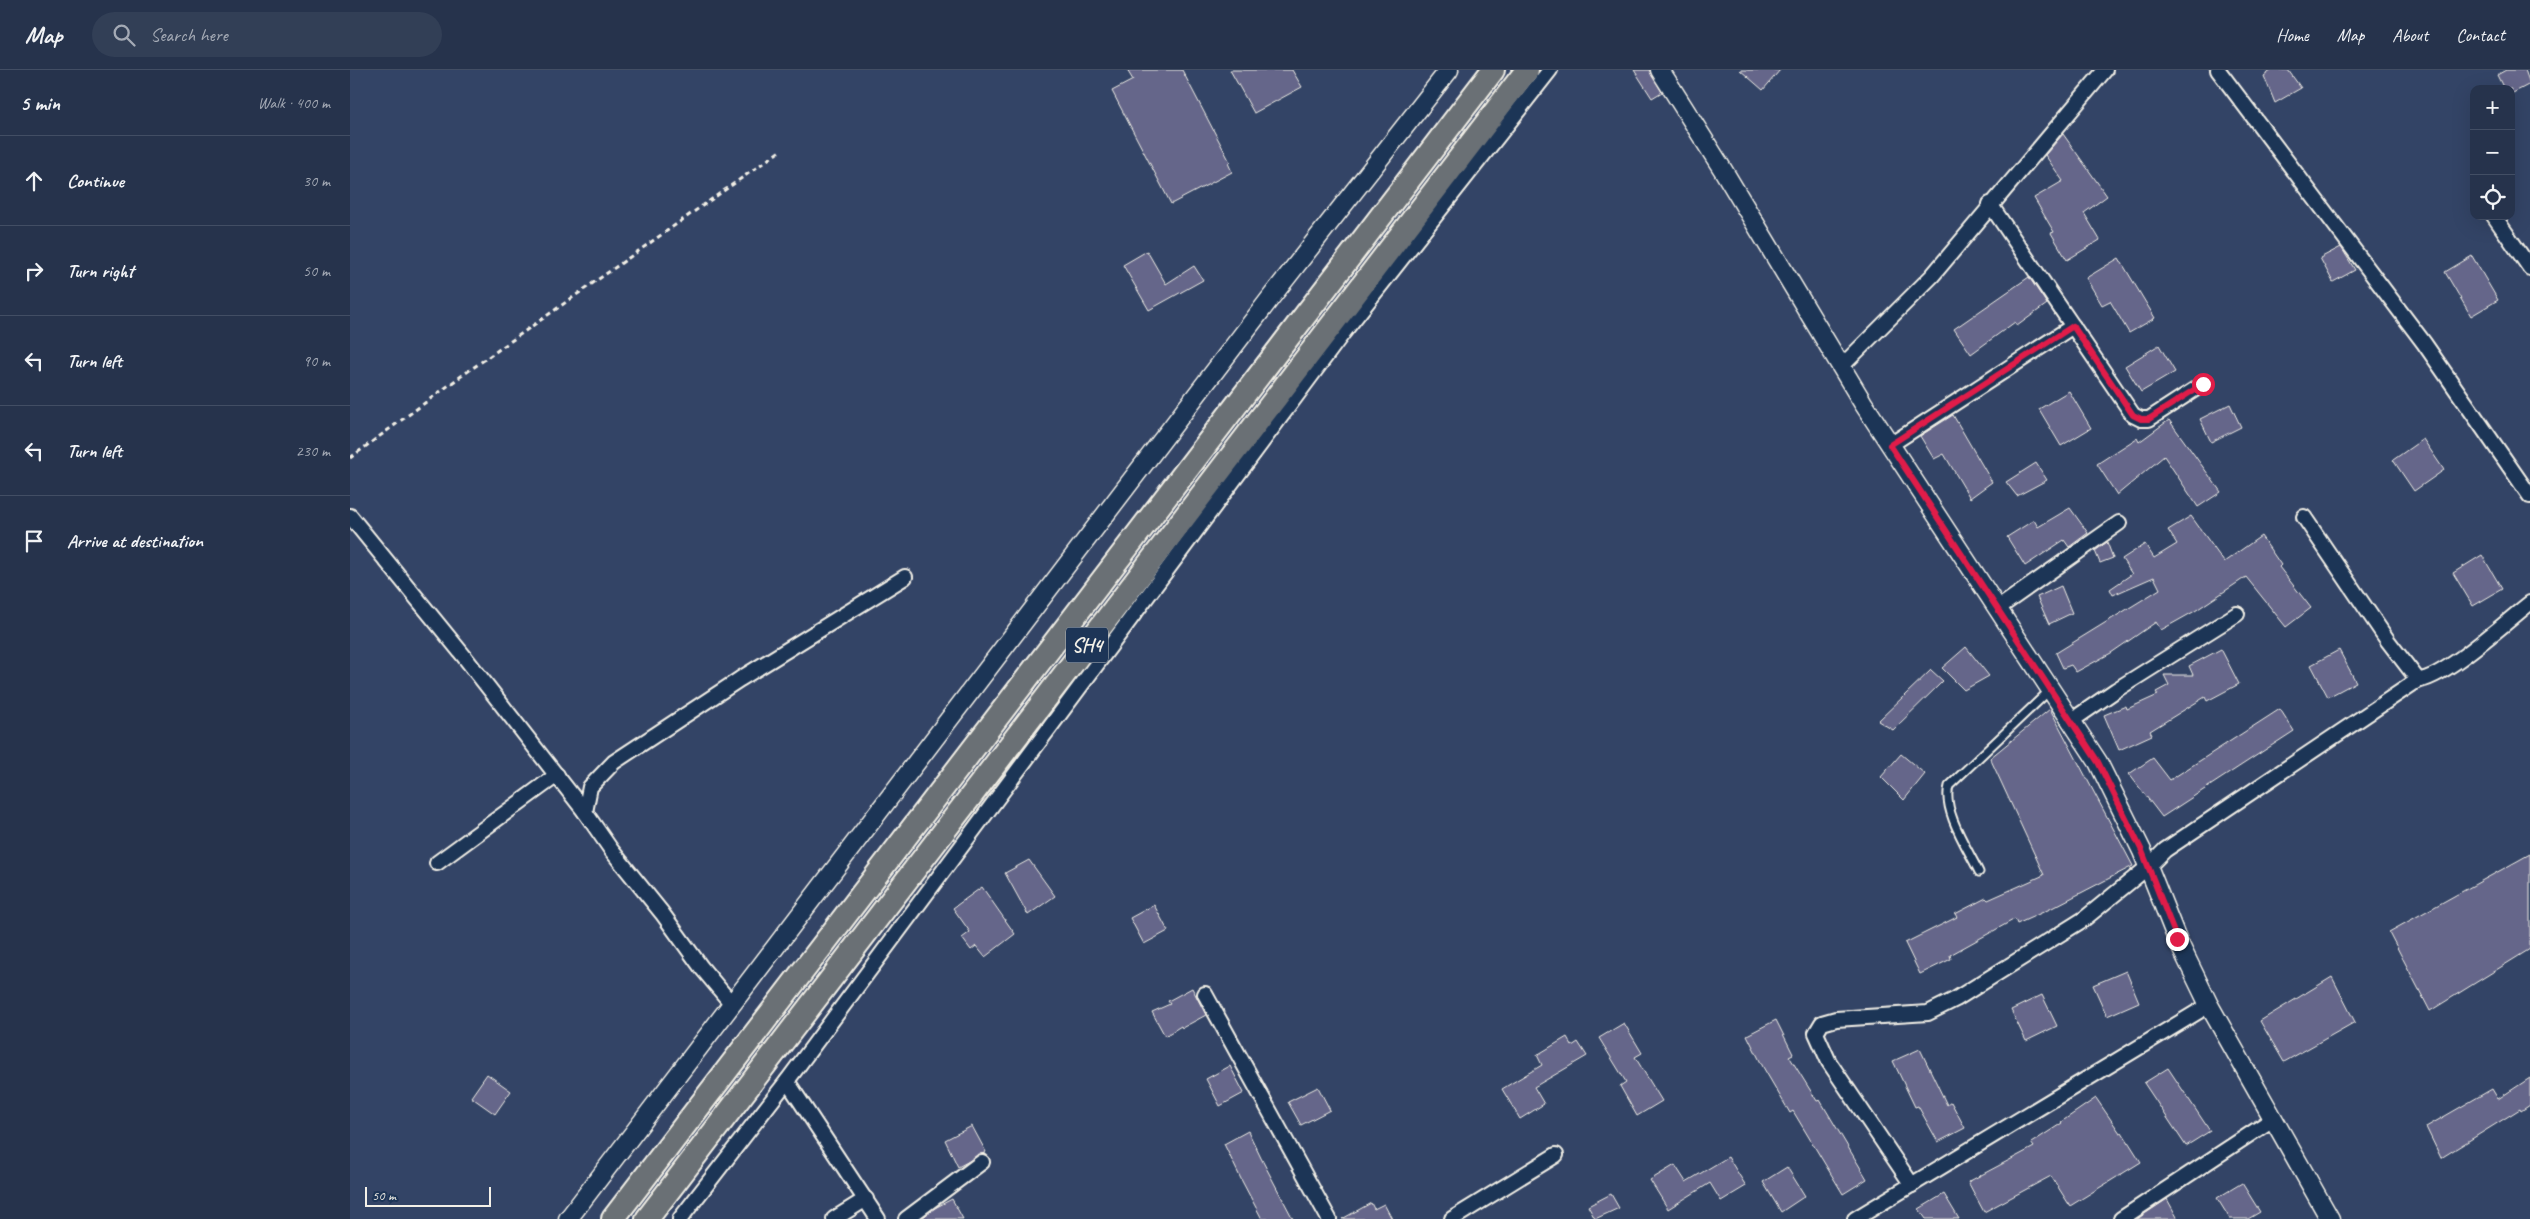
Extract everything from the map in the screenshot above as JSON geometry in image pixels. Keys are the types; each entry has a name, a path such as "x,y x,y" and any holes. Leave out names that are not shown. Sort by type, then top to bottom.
{"highway":[{"name":"SH4","path":"613,1219 1493,70"},
{"name":"SH4","path":"647,1219 1527,70"}],"street":[{"path":"568,1219 1272,296 1449,70"},
{"path":"680,1219 787,1081 1343,333 1550,70"},
{"path":"1660,70 1728,178 1890,445 2098,762 2148,867 2177,939 2209,1005 2330,1219"},
{"path":"1841,367 1932,276 1990,204 2105,70"},
{"path":"2218,70 2424,343 2530,496"},
{"path":"1990,204 2133,415 2141,419 2149,419 2203,384"},
{"path":"2497,220 2530,268"},
{"path":"1890,445 2073,326"},
{"path":"350,516 557,775 612,851 731,1003"},
{"path":"2304,517 2418,680"},
{"path":"1997,609 2120,523"},
{"path":"585,812 590,787 614,762 740,679 905,577"},
{"path":"1912,1185 1829,1062 1816,1033 1822,1023 1836,1019 1928,1013 1956,999 2084,919 2148,867 2165,850 2418,680 2425,680 2444,669 2530,603"},
{"path":"2071,721 2116,690 2237,614"},
{"path":"437,862 557,775"},
{"path":"1205,994 1329,1219"},
{"path":"1855,1219 2209,1005"},
{"path":"787,1081 878,1219"},
{"path":"2121,1219 2273,1119"},
{"path":"1452,1219 1556,1155"},
{"path":"906,1219 982,1162"},
{"path":"834,1219 866,1199"}],"lane":[{"path":"1979,872 1947,807 1946,794 1949,786 2050,690"}],"path":[{"path":"350,458 460,377 780,151"}],"building":[{"path":"1127,70 1182,70 1230,162 1228,163 1232,172 1171,204 1112,91 1133,80"},
{"path":"1230,70 1292,70 1302,87 1254,113"},
{"path":"1634,70 1649,70 1662,92 1652,98"},
{"path":"1740,70 1780,70 1763,90"},
{"path":"2272,70 2288,70 2301,88 2275,103 2264,76"},
{"path":"2506,70 2525,70 2530,84 2515,92 2515,85 2502,85 2497,75"},
{"path":"2063,134 2107,196 2084,213 2100,240 2067,260 2051,233 2054,232 2034,198 2063,181 2045,155"},
{"path":"2341,247 2355,270 2333,282 2320,258"},
{"path":"1147,251 1166,284 1194,266 1203,280 1149,310 1123,265"},
{"path":"2472,256 2498,300 2471,316 2445,272"},
{"path":"2119,258 2155,318 2129,333 2110,301 2102,305 2086,278"},
{"path":"2029,277 2047,304 2017,326 2015,322 1971,354 1954,329"},
{"path":"2159,345 2175,372 2141,392 2125,366"},
{"path":"2069,391 2091,428 2061,446 2039,409"},
{"path":"2230,404 2241,427 2211,442 2200,419"},
{"path":"1953,415 1992,482 1970,498 1944,454 1934,459 1920,436"},
{"path":"2169,420 2221,492 2198,507 2164,456 2117,495 2097,464 2137,438 2139,442"},
{"path":"2423,439 2444,470 2414,491 2393,460"},
{"path":"2036,463 2047,480 2017,496 2006,482"},
{"path":"2070,508 2088,533 2069,547 2064,540 2025,566 2007,537 2034,520 2038,527"},
{"path":"2191,516 2224,562 2261,536 2281,565 2279,567 2311,608 2286,627 2246,577 2195,611 2161,630 2156,622 2111,653 2076,672 2071,665 2063,668 2056,653 2160,589 2154,577 2113,595 2110,589 2132,574 2122,559 2145,544 2154,558 2177,544 2168,530"},
{"path":"2107,542 2113,558 2100,563 2095,551"},
{"path":"2482,555 2502,589 2473,606 2453,573"},
{"path":"2061,586 2072,613 2049,624 2037,597"},
{"path":"1966,647 1989,676 1964,690 1942,668"},
{"path":"2221,649 2239,684 2207,701 2205,697 2150,731 2152,735 2119,750 2104,715 2126,706 2127,709 2158,695 2156,692 2169,685 2164,675 2193,675 2189,666"},
{"path":"2339,650 2356,682 2328,697 2311,665"},
{"path":"1931,670 1943,681 1893,730 1878,721"},
{"path":"2050,709 2133,866 2017,924 2015,919 1950,955 1951,959 1920,974 1905,943 1957,917 1955,914 1986,898 1988,900 2044,875 1990,758"},
{"path":"2280,709 2294,731 2162,817 2129,774 2153,758 2170,780"},
{"path":"1901,754 1925,774 1904,800 1881,777"},
{"path":"2530,854 2530,949 2430,1011 2389,932"},
{"path":"1029,860 1055,896 1028,915 1005,873"},
{"path":"982,887 1015,934 985,957 976,946 971,950 962,938 970,932 953,908"},
{"path":"1154,905 1168,931 1144,944 1130,918"},
{"path":"2126,971 2139,1002 2107,1016 2093,985"},
{"path":"2332,977 2355,1022 2284,1062 2260,1021"},
{"path":"1192,988 1206,1015 1182,1028 1181,1026 1165,1036 1152,1012 1170,1004 1168,1001"},
{"path":"2042,995 2057,1026 2026,1041 2011,1010"},
{"path":"1776,1020 1793,1054 1789,1056 1817,1101 1820,1100 1867,1179 1843,1194 1793,1111 1790,1113 1747,1035"},
{"path":"1624,1023 1642,1053 1635,1057 1662,1101 1637,1116 1620,1086 1626,1082 1599,1038"},
{"path":"1567,1037 1572,1046 1578,1042 1587,1056 1534,1087 1544,1104 1520,1119 1502,1089 1542,1065 1537,1055"},
{"path":"1920,1049 1947,1105 1951,1102 1965,1128 1938,1142 1918,1106 1915,1107 1893,1061"},
{"path":"1230,1066 1244,1093 1220,1106 1206,1079"},
{"path":"2168,1068 2210,1131 2186,1146 2144,1083"},
{"path":"487,1074 511,1091 495,1114 471,1097"},
{"path":"2530,1078 2530,1105 2521,1111 2520,1109 2441,1158 2426,1127 2492,1089 2498,1099"},
{"path":"1318,1087 1330,1110 1301,1125 1288,1102"},
{"path":"2096,1098 2120,1133 2122,1132 2141,1162 2070,1206 2051,1176 1984,1212 1968,1182 2034,1147 2031,1143"},
{"path":"972,1126 986,1152 958,1167 945,1140"},
{"path":"1248,1131 1293,1219 1262,1219 1242,1181 1224,1144"},
{"path":"1728,1157 1746,1186 1721,1201 1710,1183 1668,1209 1650,1180 1675,1165 1686,1182"},
{"path":"1787,1167 1805,1196 1781,1212 1763,1182"},
{"path":"2242,1183 2260,1212 2248,1219 2230,1219 2217,1198"},
{"path":"1611,1194 1619,1208 1595,1219 1588,1206"},
{"path":"1944,1194 1959,1219 1926,1219 1919,1209"},
{"path":"952,1199 963,1219 921,1219 933,1209"},
{"path":"2167,1199 2178,1219 2137,1219"},
{"path":"1371,1203 1374,1209 1384,1204 1392,1219 1342,1219"}],"route":[{"path":"2177,939 2142,851 2098,762 1890,445 2073,326 2133,415 2141,419 2149,419 2203,384"}]}
